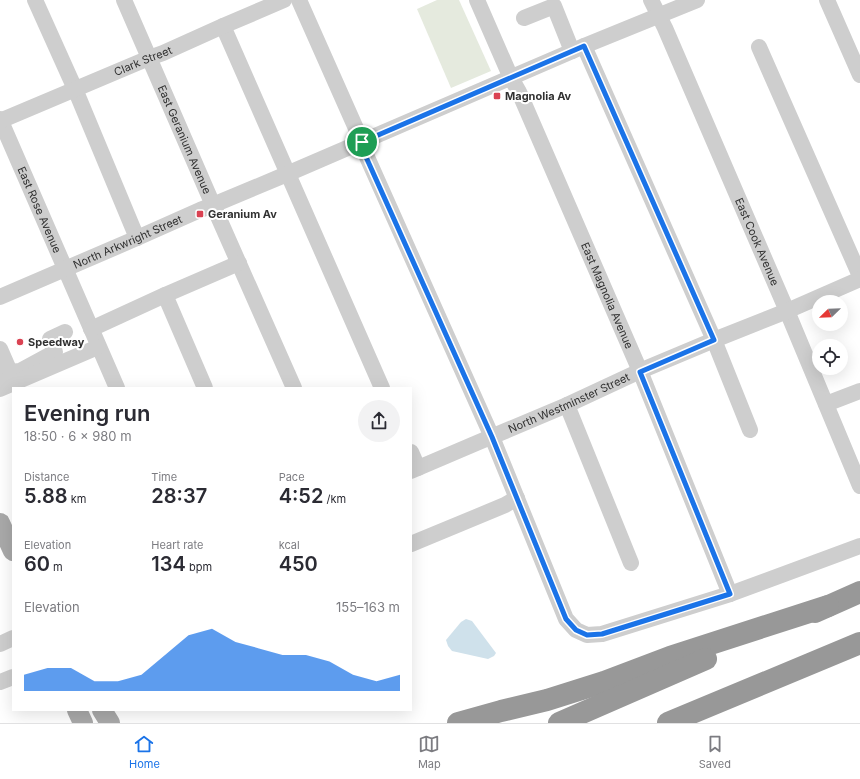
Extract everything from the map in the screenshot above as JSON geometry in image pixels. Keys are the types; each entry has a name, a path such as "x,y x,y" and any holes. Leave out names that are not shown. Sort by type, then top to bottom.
{"highway":[{"path":"559,723 860,592"},
{"path":"458,723 501,710 547,700 604,682 670,657 828,606"},
{"path":"668,723 860,643"},
{"path":"701,723 779,677"}],"main road":[{"path":"0,522 12,549"},
{"path":"77,711 83,723"},
{"path":"103,711 110,723"}],"street":[{"path":"35,0 75,89 137,238"},
{"name":"East Geranium Avenue","path":"124,0 294,387"},
{"name":"Clark Street","path":"0,120 163,53 284,0"},
{"path":"299,0 362,142 366,157 492,437 566,619 576,630 587,635 602,634 730,594 860,546"},
{"name":"East Magnolia Avenue","path":"477,0 511,78 519,92 640,372 730,594"},
{"name":"East Cook Avenue","path":"650,0 668,36 788,311 860,486"},
{"name":"North Arkwright Street","path":"0,297 578,48 697,0"},
{"path":"827,0 860,75"},
{"path":"524,18 554,6 578,48 714,340 750,430"},
{"path":"223,26 382,387"},
{"path":"759,47 860,276"},
{"name":"East Rose Avenue","path":"0,120 117,387"},
{"path":"91,329 238,263"},
{"name":"North Westminster Street","path":"415,470 714,340 788,311 860,279"},
{"path":"165,295 205,387"},
{"path":"1,354 5,374 20,371 55,352 50,339 65,332"},
{"path":"0,389 28,383 98,347"},
{"path":"826,404 860,391"},
{"path":"567,405 631,563"},
{"path":"412,456 415,470"},
{"path":"412,544 505,505 517,498"},
{"path":"0,644 12,638"},
{"path":"0,682 12,677"}],"shaded area":[{"path":"437,0 459,0 491,71 451,88 417,9"},
{"path":"466,619 472,621 496,653 494,656 488,659 452,651 448,646 446,640 461,622"}],"place":[{"name":"Magnolia Av","path":"497,96"},
{"name":"Geranium Av","path":"200,214"},
{"name":"Speedway","path":"20,342"}],"route":[{"path":"584,46 714,340 640,372 730,594 602,634 587,635 576,630 566,619 492,437 366,157 362,142 584,46"}]}
